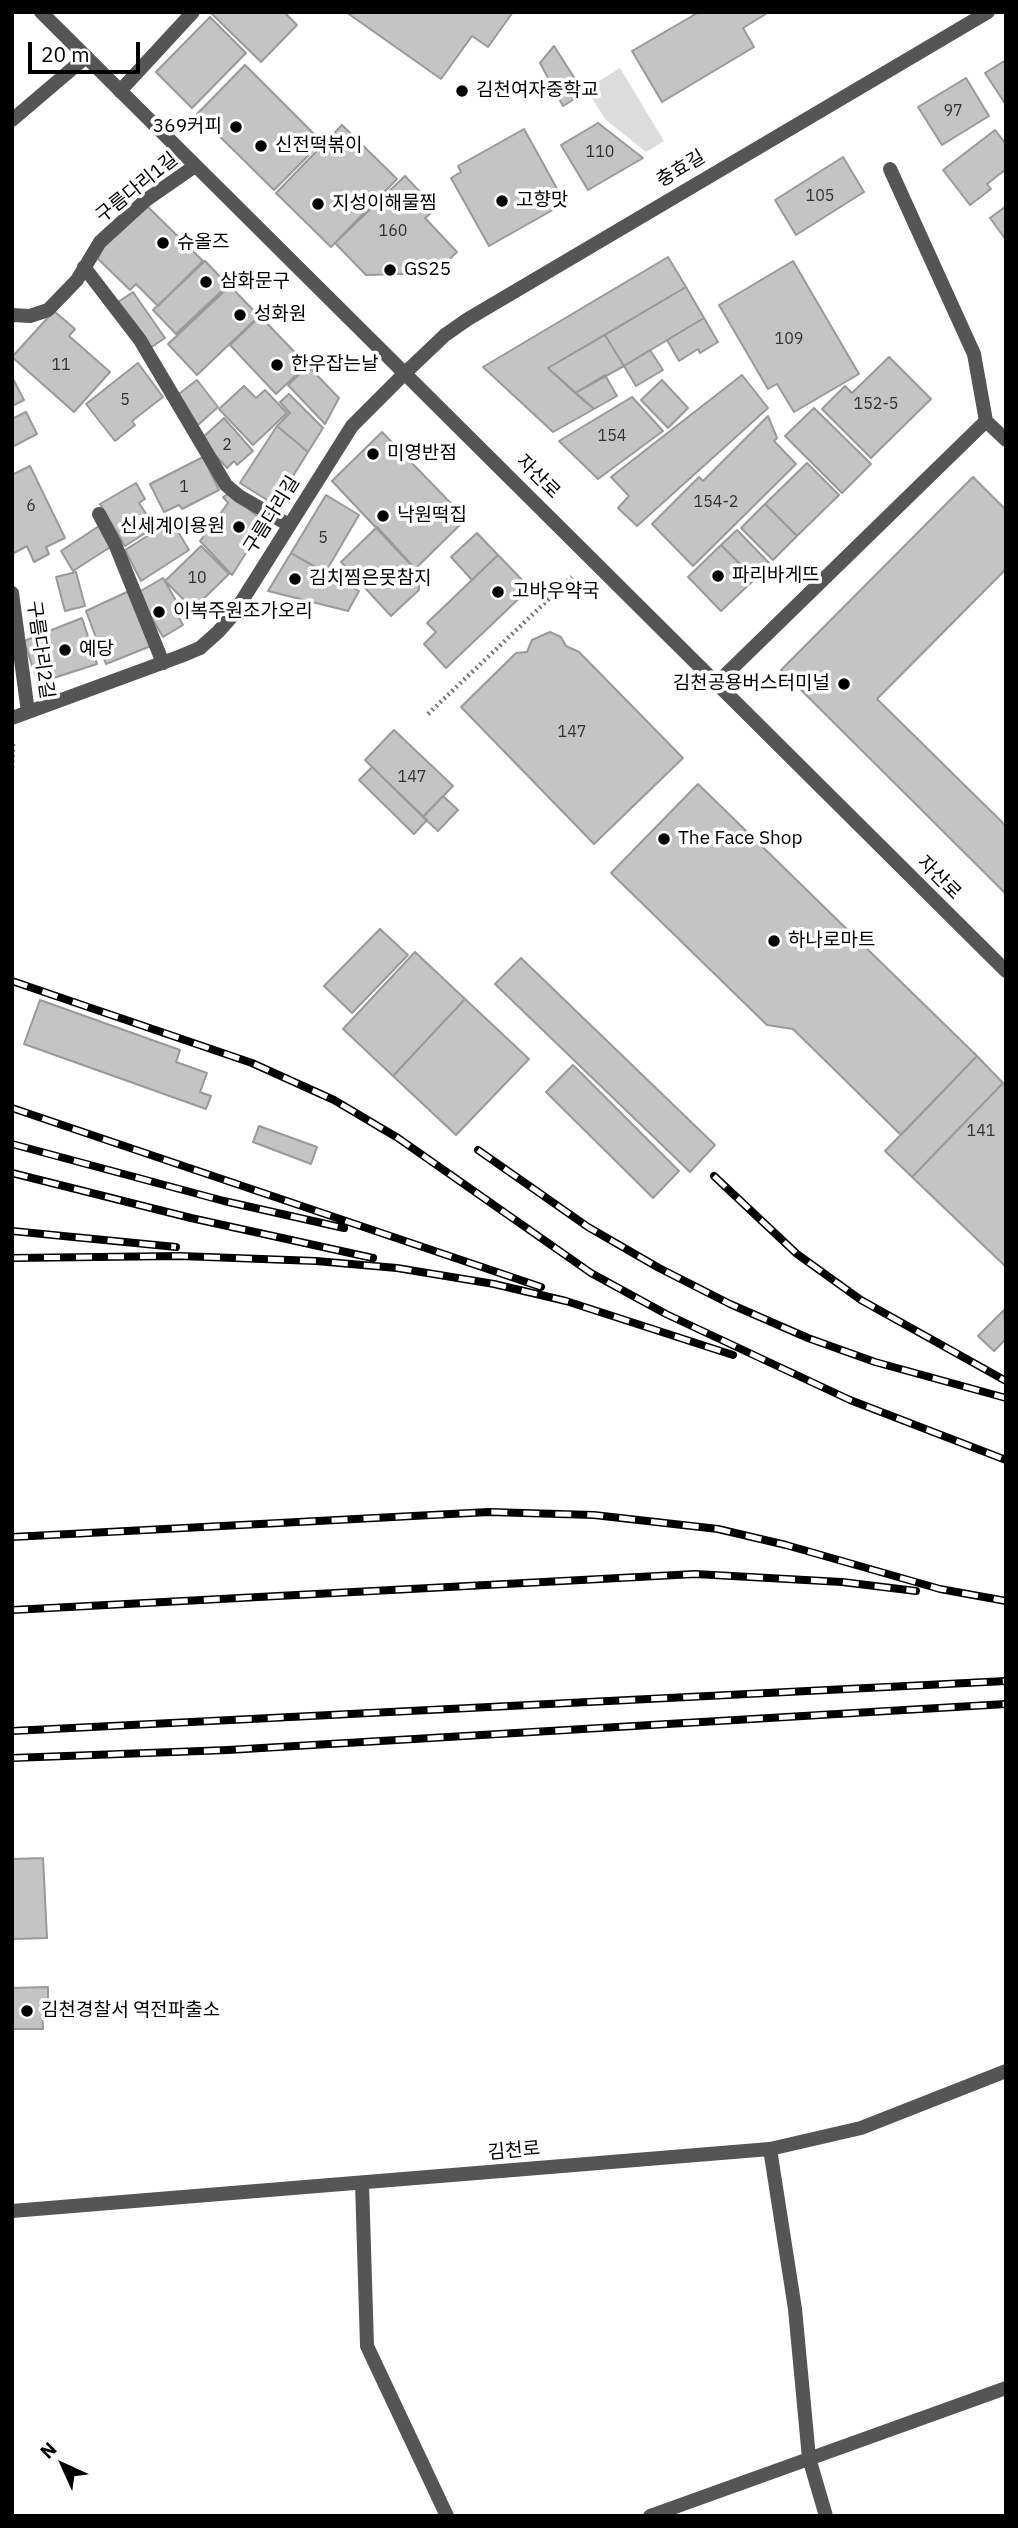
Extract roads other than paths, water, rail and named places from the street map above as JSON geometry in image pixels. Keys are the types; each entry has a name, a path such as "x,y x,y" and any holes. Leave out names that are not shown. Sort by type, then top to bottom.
{"street":[{"name":"자산로","path":"41,12 1006,971"},
{"path":"120,91 193,12"},
{"name":"충효길","path":"405,373 445,335 468,318 988,12"},
{"path":"12,120 86,57"},
{"name":"구름다리1길","path":"12,315 30,316 48,310 69,290 100,242 130,215 195,166"},
{"path":"890,169 974,354 986,421 1006,440"},
{"path":"84,267 140,340 226,485 239,496 289,525"},
{"name":"구름다리길","path":"12,718 200,648 233,615 352,426 405,373"},
{"path":"717,683 986,421"},
{"path":"99,514 115,544 163,663"},
{"name":"구름다리2길","path":"12,593 29,712"},
{"name":"김천로","path":"12,2211 770,2149 860,2128 1006,2071"},
{"path":"770,2149 795,2309 809,2458 826,2516"},
{"path":"362,2183 367,2346 447,2516"},
{"path":"650,2516 1006,2388"}],"railway":[{"path":"12,981 252,1063 334,1100 398,1138 591,1273 666,1314 850,1400 1006,1460"},
{"path":"12,1108 541,1287"},
{"path":"12,1144 224,1201 344,1228"},
{"path":"478,1150 588,1227 659,1268 730,1304 808,1338 875,1362 1006,1398"},
{"path":"12,1173 191,1218 373,1258"},
{"path":"714,1176 797,1254 861,1300 1006,1381"},
{"path":"12,1231 176,1247"},
{"path":"12,1258 180,1256 316,1261 397,1268 494,1284 566,1301 733,1355"},
{"path":"12,1537 489,1512 594,1515 718,1529 786,1545 940,1589 1006,1601"},
{"path":"12,1610 695,1574 842,1582 916,1591"},
{"path":"12,1731 1006,1681"},
{"path":"12,1758 228,1750 1006,1704"}],"place":[{"name":"김천여자중학교","path":"462,91"},
{"name":"369커피","path":"236,127"},
{"name":"신전떡볶이","path":"261,146"},
{"name":"고향맛","path":"502,201"},
{"name":"지성이해물찜","path":"318,204"},
{"name":"슈올즈","path":"163,243"},
{"name":"GS25","path":"390,270"},
{"name":"삼화문구","path":"206,282"},
{"name":"성화원","path":"240,315"},
{"name":"한우잡는날","path":"277,365"},
{"name":"미영반점","path":"373,454"},
{"name":"낙원떡집","path":"383,516"},
{"name":"신세계이용원","path":"239,527"},
{"name":"파리바게뜨","path":"718,576"},
{"name":"김치찜은못참지","path":"295,579"},
{"name":"고바우약국","path":"498,592"},
{"name":"이복주원조가오리","path":"159,612"},
{"name":"예당","path":"65,650"},
{"name":"김천공용버스터미널","path":"844,684"},
{"name":"The Face Shop","path":"664,839"},
{"name":"하나로마트","path":"774,941"},
{"name":"김천경찰서 역전파출소","path":"27,2011"}]}
